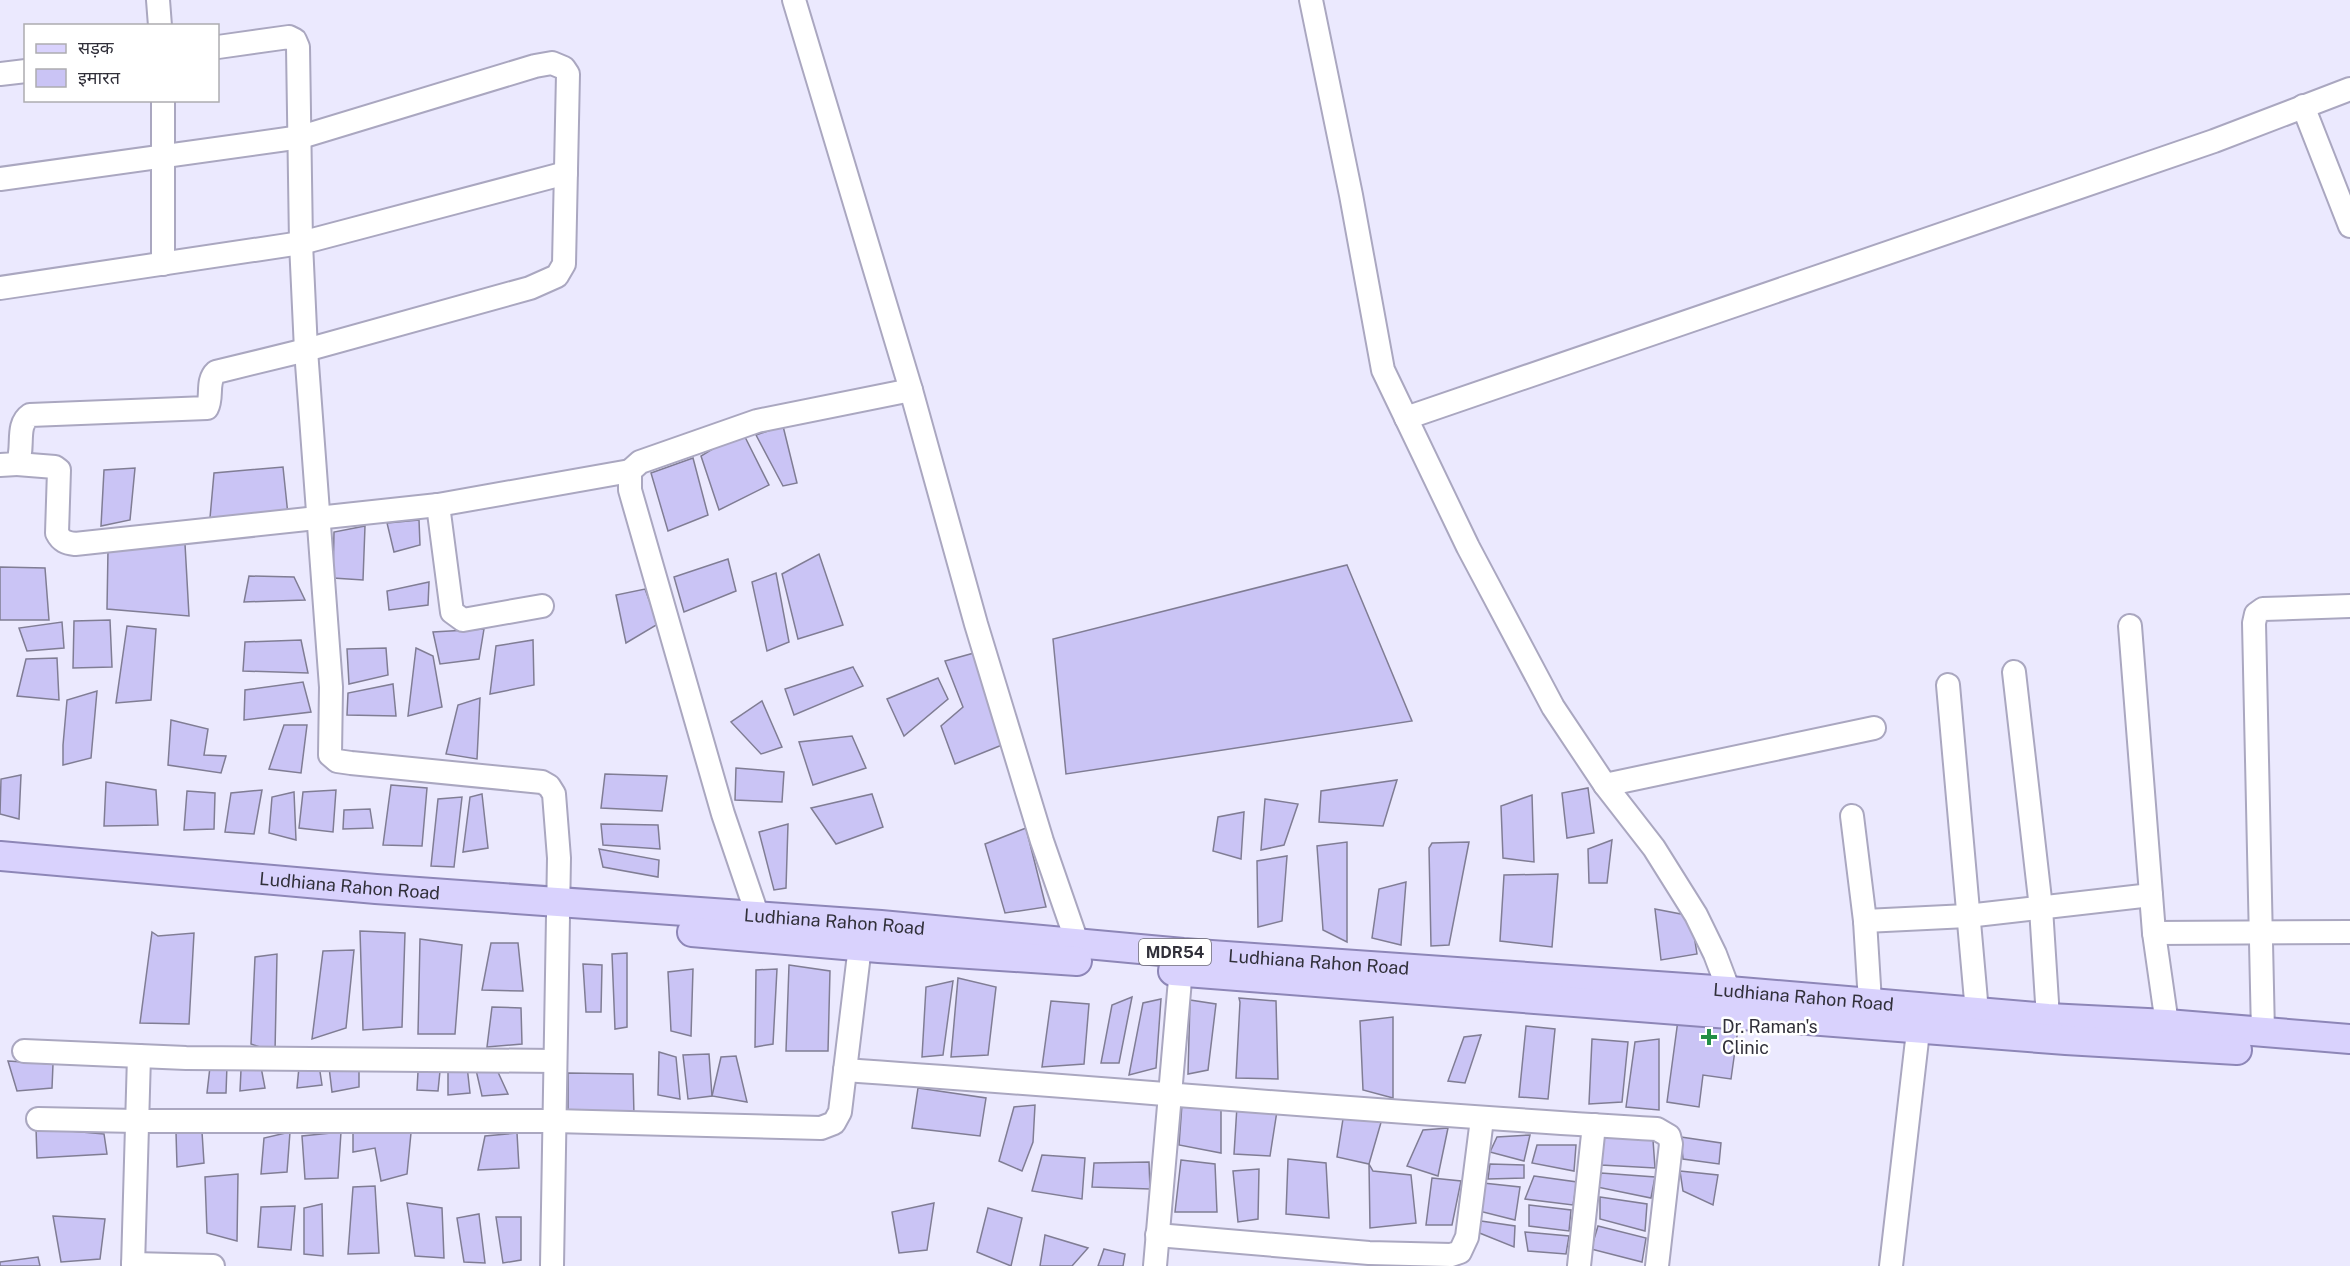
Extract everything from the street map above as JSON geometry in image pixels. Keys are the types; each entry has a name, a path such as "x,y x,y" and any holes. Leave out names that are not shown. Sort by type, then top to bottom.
{"main road":[{"name":"Ludhiana Rahon Road","path":"0,856 376,889 861,946 1075,961 1182,962 1920,1016 2350,1059"},
{"name":"Ludhiana Rahon Road","path":"0,876 375,909 557,911 758,917 881,925 1077,942 1182,962"},
{"name":"Ludhiana Rahon Road","path":"1729,1003 1870,1002 1920,1016 1977,1012 2350,1039"}],"street":[{"path":"158,0 160,24"},
{"path":"794,0 911,390 976,624 1042,841 1077,942"},
{"path":"1311,0 1351,195 1383,370 1468,547 1553,707 1605,785 1654,848 1696,915 1715,954 1729,1003"},
{"path":"219,46 289,38 295,40 298,47 301,243 317,519 331,687 330,755 338,760 351,763 542,782 549,786 554,794 559,858 552,1266"},
{"path":"0,179 301,137 535,66 552,63 564,68 568,74 564,264 557,276 530,288 469,306 213,374 209,405 201,410 30,415 25,418 22,429 20,457 8,465"},
{"path":"0,74 24,71"},
{"path":"1406,418 2214,141 2350,89"},
{"path":"163,102 163,264"},
{"path":"2303,106 2350,226"},
{"path":"0,288 301,243 566,172"},
{"path":"8,465 55,467 59,470 57,533 59,538 66,543 75,544 438,505 630,471 640,462 756,422 911,390"},
{"path":"630,471 630,490 692,707 723,814 758,917"},
{"path":"438,505 452,612 456,617 463,620 542,606"},
{"path":"2263,1032 2254,623 2256,614 2263,609 2350,606"},
{"path":"2130,626 2154,933 2167,1024"},
{"path":"2014,672 2041,908 2048,1018"},
{"path":"1948,685 1977,1012"},
{"path":"1605,785 1874,728"},
{"path":"1852,816 1865,921 1870,1002"},
{"path":"1865,921 1967,916 2151,895"},
{"path":"2154,933 2350,932"},
{"path":"38,1119 554,1121 821,1128 834,1123 840,1112 861,946"},
{"path":"1155,1266 1182,962"},
{"path":"1891,1266 1920,1016"},
{"path":"24,1051 198,1058 555,1061"},
{"path":"139,1056 133,1265 213,1266"},
{"path":"845,1070 1171,1093 1482,1119 1657,1129 1669,1136 1671,1144 1657,1266"},
{"path":"1157,1235 1368,1259 1451,1256 1460,1252 1467,1237 1482,1119"},
{"path":"1579,1266 1594,1125"}],"building":[{"path":"783,426 797,483 783,486 756,435"},
{"path":"742,431 769,485 719,510 701,456"},
{"path":"693,458 708,515 668,531 651,473"},
{"path":"283,467 288,515 210,518 214,473"},
{"path":"135,468 130,520 101,526 104,470"},
{"path":"419,520 420,545 394,552 387,523"},
{"path":"365,526 363,580 333,578 334,532"},
{"path":"185,544 189,616 107,609 108,550"},
{"path":"819,554 843,625 798,639 782,574"},
{"path":"728,559 736,591 684,612 674,577"},
{"path":"1347,565 1412,721 1066,774 1053,639"},
{"path":"0,567 45,568 49,620 0,620"},
{"path":"776,573 789,642 767,651 752,582"},
{"path":"249,576 294,577 305,600 244,602"},
{"path":"429,582 428,605 389,610 387,591"},
{"path":"645,589 658,624 626,643 616,595"},
{"path":"110,620 112,667 73,668 74,621"},
{"path":"62,622 64,648 27,651 19,628"},
{"path":"127,626 156,629 151,700 116,703"},
{"path":"484,629 479,659 440,664 433,632"},
{"path":"301,640 308,673 243,671 245,642"},
{"path":"533,640 534,685 490,694 496,646"},
{"path":"386,648 388,675 349,684 347,649"},
{"path":"416,648 433,656 442,707 408,716"},
{"path":"974,653 1002,745 955,764 941,726 963,707 945,661"},
{"path":"57,658 59,700 17,696 26,659"},
{"path":"853,667 863,686 794,715 785,689"},
{"path":"938,678 948,699 904,736 887,699"},
{"path":"303,682 311,712 244,720 245,690"},
{"path":"393,684 396,716 347,715 348,693"},
{"path":"97,691 91,758 63,765 67,700"},
{"path":"480,698 477,759 446,754 458,705"},
{"path":"762,701 782,747 761,754 731,722"},
{"path":"171,720 208,729 204,755 226,756 221,773 168,765"},
{"path":"284,725 307,725 301,773 269,769"},
{"path":"852,736 866,768 813,785 799,742"},
{"path":"736,768 784,772 782,802 735,800"},
{"path":"605,774 667,776 662,811 601,808"},
{"path":"21,775 19,819 0,814 1,779"},
{"path":"1397,780 1383,826 1319,822 1321,791"},
{"path":"106,782 156,790 158,825 104,826"},
{"path":"391,785 427,788 422,846 383,845"},
{"path":"1588,788 1594,833 1567,838 1562,793"},
{"path":"262,790 254,834 225,832 231,793"},
{"path":"336,790 333,832 299,828 303,792"},
{"path":"187,791 215,793 214,829 184,830"},
{"path":"294,792 296,840 269,833 272,797"},
{"path":"482,794 488,848 463,852 470,797"},
{"path":"872,794 883,827 836,844 811,808"},
{"path":"1532,795 1534,862 1503,858 1501,806"},
{"path":"462,797 454,867 431,866 438,799"},
{"path":"1265,799 1298,804 1284,845 1261,850"},
{"path":"370,809 373,828 343,829 344,810"},
{"path":"1244,812 1241,859 1213,851 1218,817"},
{"path":"601,824 658,825 660,849 603,845"},
{"path":"788,824 786,888 774,890 759,832"},
{"path":"1026,828 1046,907 1005,913 985,844"},
{"path":"1612,840 1607,883 1589,883 1588,849"},
{"path":"1347,842 1347,942 1323,930 1317,846"},
{"path":"1469,842 1449,945 1431,946 1429,848 1432,843"},
{"path":"599,849 659,860 658,877 603,867"},
{"path":"1287,856 1282,921 1258,927 1257,861"},
{"path":"1558,874 1552,947 1500,941 1504,875"},
{"path":"1406,882 1401,945 1372,938 1379,889"},
{"path":"1655,909 1691,916 1697,954 1661,960"},
{"path":"360,931 405,933 402,1027 363,1030"},
{"path":"152,932 158,936 194,933 189,1024 140,1023"},
{"path":"420,939 462,945 455,1034 418,1034"},
{"path":"491,943 518,943 523,991 482,990"},
{"path":"354,950 346,1028 312,1039 323,951"},
{"path":"627,953 627,1027 615,1029 612,954"},
{"path":"277,954 275,1052 251,1044 255,957"},
{"path":"583,964 602,965 601,1012 586,1012"},
{"path":"789,965 830,971 828,1051 786,1051"},
{"path":"693,969 691,1036 671,1031 668,972"},
{"path":"777,969 773,1044 755,1047 756,970"},
{"path":"958,978 996,987 988,1055 951,1057"},
{"path":"953,981 943,1055 922,1057 926,987"},
{"path":"1132,997 1119,1063 1101,1063 1112,1005"},
{"path":"1239,998 1276,1001 1278,1079 1236,1078"},
{"path":"1161,999 1156,1068 1129,1075 1143,1003"},
{"path":"1190,1000 1216,1004 1208,1070 1188,1074"},
{"path":"1051,1001 1089,1004 1084,1064 1042,1067"},
{"path":"492,1007 521,1008 522,1044 487,1047"},
{"path":"1393,1017 1393,1098 1363,1090 1360,1021"},
{"path":"1678,1020 1738,1029 1731,1079 1703,1075 1699,1107 1667,1102"},
{"path":"1526,1026 1555,1029 1548,1099 1519,1097"},
{"path":"1481,1035 1465,1083 1448,1081 1464,1037"},
{"path":"1592,1039 1628,1042 1622,1102 1589,1104"},
{"path":"1659,1039 1659,1110 1626,1107 1635,1042"},
{"path":"659,1052 676,1057 680,1099 658,1095"},
{"path":"709,1054 712,1096 688,1099 683,1055"},
{"path":"736,1056 747,1102 712,1096 721,1057"},
{"path":"8,1061 53,1064 52,1088 17,1091"},
{"path":"227,1065 226,1093 207,1093 210,1067"},
{"path":"319,1065 322,1085 297,1088 299,1067"},
{"path":"467,1066 470,1093 448,1095 448,1069"},
{"path":"261,1067 265,1088 240,1091 241,1070"},
{"path":"329,1067 359,1069 359,1087 332,1092"},
{"path":"476,1070 497,1070 508,1094 482,1096"},
{"path":"440,1071 438,1091 417,1090 418,1072"},
{"path":"568,1073 633,1074 634,1116 568,1118"},
{"path":"918,1088 986,1098 980,1136 912,1128"},
{"path":"1182,1104 1221,1105 1221,1153 1179,1145"},
{"path":"1035,1105 1033,1142 1022,1171 999,1161 1014,1107"},
{"path":"1237,1106 1277,1111 1270,1156 1234,1154"},
{"path":"1343,1119 1382,1119 1369,1164 1337,1157"},
{"path":"36,1128 104,1134 107,1154 37,1158"},
{"path":"1448,1128 1438,1176 1407,1166 1423,1130"},
{"path":"353,1129 411,1133 407,1174 381,1181 375,1148 353,1152"},
{"path":"176,1132 202,1132 204,1163 177,1167"},
{"path":"290,1132 287,1172 261,1174 264,1138"},
{"path":"341,1132 338,1178 305,1179 302,1136"},
{"path":"517,1133 519,1168 478,1170 485,1136"},
{"path":"1530,1135 1524,1161 1490,1152 1497,1137"},
{"path":"1602,1137 1653,1140 1655,1168 1601,1165"},
{"path":"1681,1137 1721,1143 1719,1164 1683,1159"},
{"path":"1537,1145 1576,1145 1574,1171 1532,1163"},
{"path":"1042,1155 1085,1158 1082,1199 1032,1191"},
{"path":"1288,1159 1326,1163 1329,1218 1286,1214"},
{"path":"1181,1160 1215,1164 1217,1212 1175,1212"},
{"path":"1149,1162 1150,1189 1092,1187 1094,1163"},
{"path":"1369,1164 1373,1171 1411,1175 1416,1223 1370,1228"},
{"path":"1490,1164 1524,1165 1524,1178 1488,1179"},
{"path":"1259,1169 1258,1219 1238,1222 1233,1171"},
{"path":"1680,1171 1718,1175 1713,1205 1683,1191"},
{"path":"1601,1173 1655,1177 1651,1198 1597,1187"},
{"path":"238,1174 237,1241 207,1233 205,1177"},
{"path":"1534,1176 1577,1182 1573,1205 1525,1199"},
{"path":"1432,1178 1461,1181 1452,1225 1426,1225"},
{"path":"1483,1183 1520,1187 1515,1220 1479,1211"},
{"path":"375,1186 379,1253 348,1254 353,1187"},
{"path":"1600,1197 1647,1204 1645,1231 1600,1219"},
{"path":"407,1203 442,1208 444,1258 415,1256"},
{"path":"934,1203 927,1250 899,1253 892,1212"},
{"path":"322,1204 323,1256 304,1254 304,1208"},
{"path":"1529,1205 1571,1210 1569,1231 1529,1226"},
{"path":"295,1206 291,1250 258,1247 261,1207"},
{"path":"988,1208 1022,1218 1011,1266 977,1252"},
{"path":"479,1214 485,1263 464,1262 457,1218"},
{"path":"53,1216 105,1219 100,1259 61,1262"},
{"path":"496,1217 521,1217 521,1260 503,1263"},
{"path":"1481,1221 1515,1226 1514,1247 1477,1232"},
{"path":"1598,1226 1646,1238 1642,1262 1591,1249"},
{"path":"1525,1232 1569,1236 1566,1254 1528,1251"},
{"path":"1045,1235 1088,1248 1072,1266 1040,1266"},
{"path":"1104,1249 1125,1254 1123,1266 1098,1266"},
{"path":"38,1257 40,1266 0,1266 0,1262"}],"place":[{"name":"Dr. Raman's Clinic","path":"1709,1037"}]}
